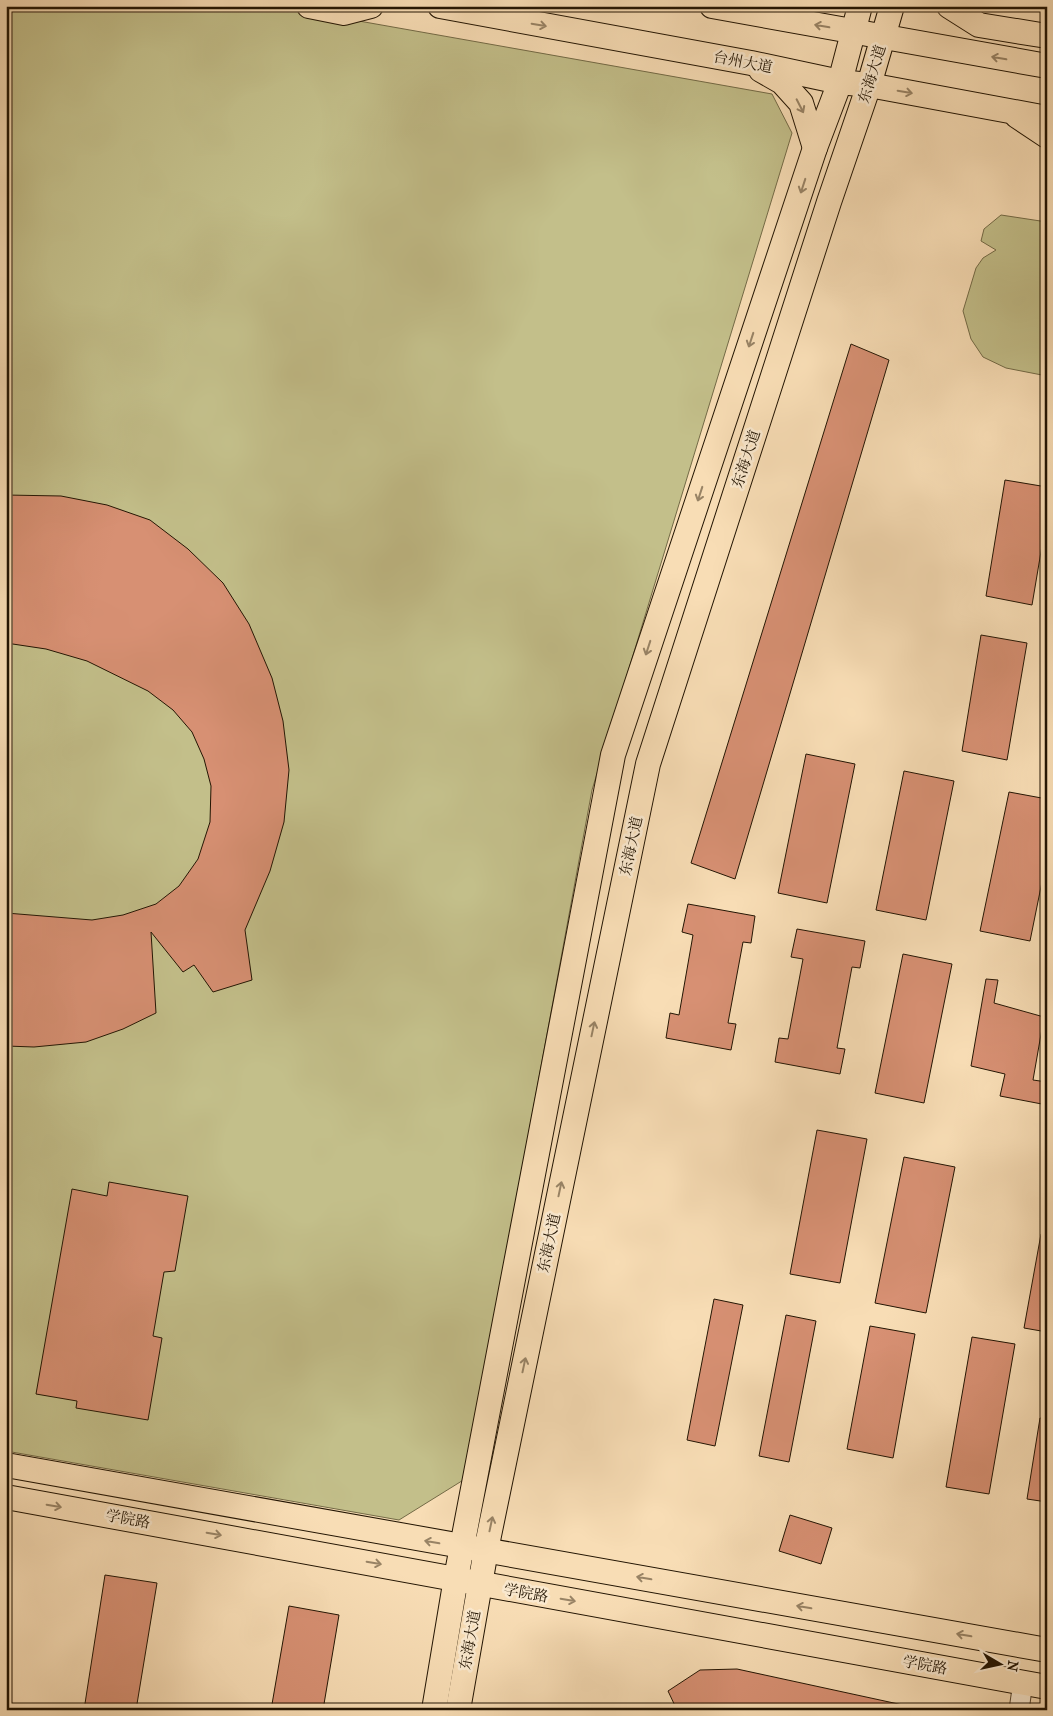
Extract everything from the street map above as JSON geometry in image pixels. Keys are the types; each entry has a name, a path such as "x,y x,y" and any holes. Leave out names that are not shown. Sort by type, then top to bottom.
{"main road":[{"path":"309,6 344,13 371,6"},
{"name":"台州大道","path":"440,6 751,63 840,82 869,85 1047,118"},
{"path":"712,6 1047,66"},
{"name":"东海大道","path":"434,1710 456,1578 613,756 815,148 840,82 860,6"},
{"name":"东海大道","path":"458,1710 479,1584 648,764 826,212 869,85 892,6"},
{"path":"949,6 979,25 1047,36"},
{"path":"751,63 782,82 801,103 815,148"},
{"path":"1009,111 1047,136"},
{"name":"学院路","path":"6,1465 1047,1650"},
{"name":"学院路","path":"6,1497 1047,1686"}],"street":[{"path":"1019,1710 1023,1682"}],"shaded area":[{"path":"6,6 274,6 772,94 792,133 592,790 465,1479 399,1520 6,1451"},
{"path":"1001,215 1047,222 1047,376 1006,368 983,357 971,339 963,311 976,268 983,258 996,250 981,241 984,229"}],"building":[{"path":"851,344 889,360 735,879 691,863"},
{"path":"1005,480 1047,487 1047,516 1032,605 986,596"},
{"path":"6,495 61,496 107,505 150,520 188,549 223,583 249,624 272,678 283,721 289,770 284,822 270,871 245,930 252,980 213,992 194,965 183,972 151,932 156,1013 123,1029 86,1042 34,1047 6,1046 6,913 92,920 123,915 156,904 179,886 198,859 210,822 211,786 204,759 192,732 173,710 148,691 87,661 46,649 6,643"},
{"path":"981,635 1027,643 1007,760 962,751"},
{"path":"806,754 855,764 827,903 778,893"},
{"path":"904,771 954,781 926,920 876,910"},
{"path":"1009,792 1047,799 1047,857 1030,941 980,931"},
{"path":"688,904 755,916 751,943 743,942 728,1023 736,1024 731,1050 666,1038 670,1013 679,1015 693,935 682,932"},
{"path":"797,929 865,941 860,968 852,967 837,1048 845,1049 840,1074 775,1062 779,1038 788,1039 803,959 791,957"},
{"path":"903,954 952,964 924,1103 875,1093"},
{"path":"986,979 998,980 994,1003 1044,1017 1033,1080 1047,1082 1047,1105 1000,1096 1005,1074 971,1066"},
{"path":"817,1130 867,1139 840,1283 790,1274"},
{"path":"904,1157 955,1167 926,1313 875,1303"},
{"path":"109,1182 188,1196 175,1271 164,1272 153,1336 162,1338 148,1420 76,1408 77,1401 36,1394 72,1189 107,1196"},
{"path":"1041,1234 1047,1235 1047,1332 1024,1328"},
{"path":"714,1299 743,1305 715,1446 687,1440"},
{"path":"786,1315 816,1321 789,1462 759,1456"},
{"path":"870,1326 915,1334 893,1458 847,1449"},
{"path":"972,1337 1015,1344 989,1494 946,1487"},
{"path":"1040,1418 1047,1419 1047,1502 1027,1499"},
{"path":"790,1515 832,1528 821,1564 779,1551"},
{"path":"105,1575 157,1583 136,1710 84,1710"},
{"path":"289,1606 339,1615 323,1710 271,1710"},
{"path":"737,1669 903,1705 902,1710 677,1710 668,1691 700,1670"}]}
